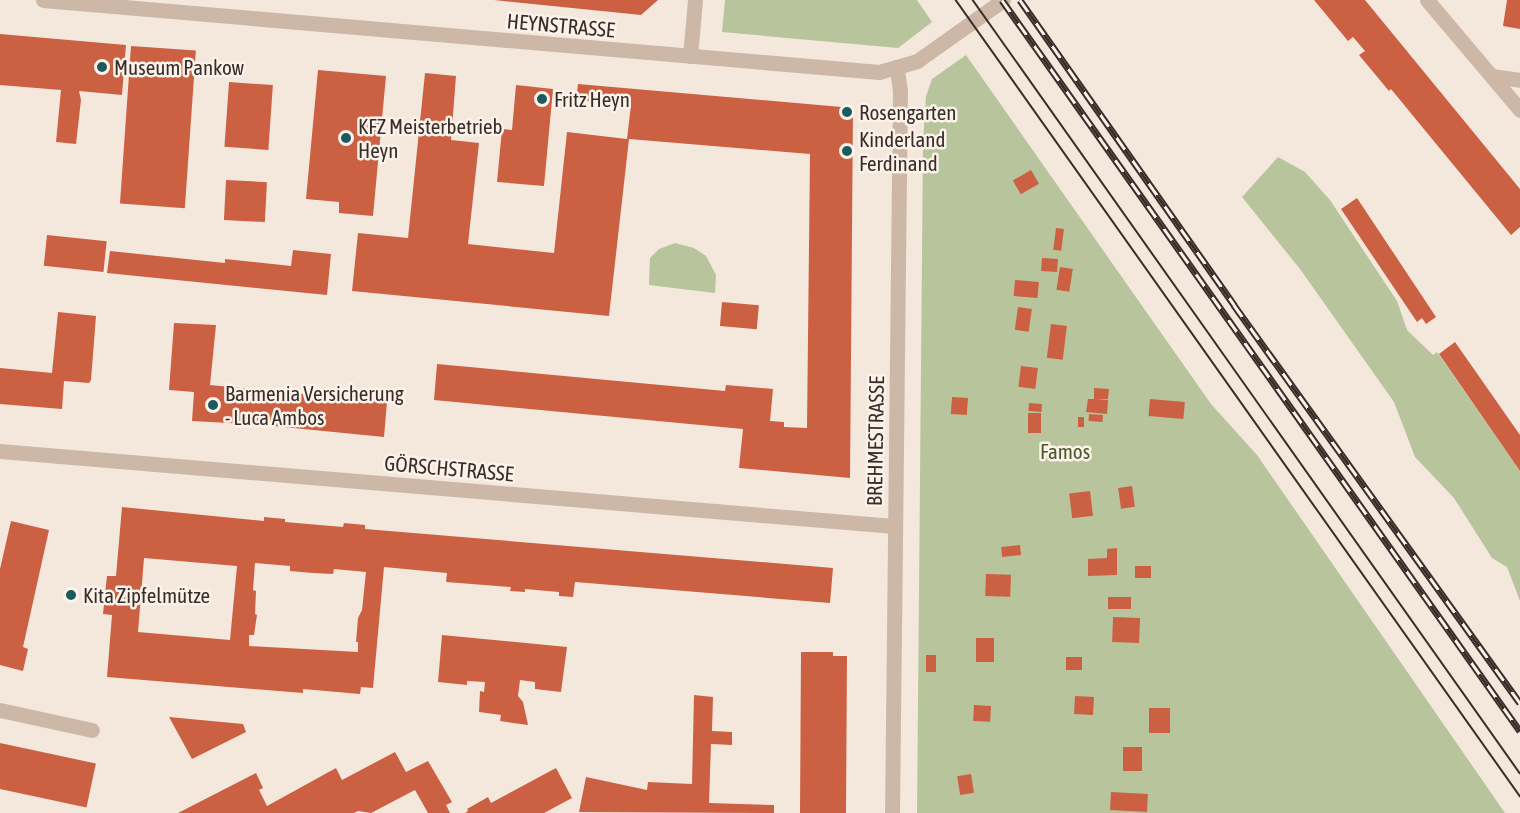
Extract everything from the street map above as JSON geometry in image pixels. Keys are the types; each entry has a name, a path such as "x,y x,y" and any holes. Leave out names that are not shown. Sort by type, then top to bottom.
{"street":[{"name":"HEYNSTRASSE","path":"43,0 879,72 897,69"},
{"path":"690,56 695,0"},
{"path":"897,69 917,62 1003,0"},
{"path":"1427,0 1520,110"},
{"name":"BREHMESTRASSE","path":"892,813 900,91 897,69"},
{"path":"1492,76 1520,80"},
{"name":"GÖRSCHSTRASSE","path":"0,451 894,526"},
{"path":"0,710 92,729"}],"green space":[{"path":"725,0 917,0 932,22 898,48 722,32"},
{"name":"Famos","path":"966,55 1211,404 1257,455 1505,813 917,813 923,144 926,96 932,79"},
{"path":"1278,157 1305,172 1330,200 1397,301 1407,330 1433,355 1437,352 1520,471 1520,601 1507,567 1492,558 1454,498 1415,457 1394,402 1300,269 1242,197"},
{"path":"675,243 694,248 706,256 716,275 715,293 649,285 650,258 659,249"}],"building":[{"path":"494,0 658,0 641,15"},
{"path":"1314,0 1365,0 1520,189 1520,227 1511,235 1391,89 1389,91 1359,55 1365,51 1353,37 1348,41"},
{"path":"1507,0 1520,0 1520,29 1503,26"},
{"path":"0,34 126,45 122,95 79,91 81,100 76,144 56,142 61,90 0,85"},
{"path":"131,46 196,51 185,208 120,204"},
{"name":"KFZ Meisterbetrieb Heyn","path":"318,70 386,76 373,216 339,213 339,202 306,199"},
{"path":"425,73 456,76 451,140 479,143 468,244 554,253 567,132 627,139 631,105 576,100 578,84 853,108 850,478 739,468 743,429 434,400 437,364 725,391 726,385 773,389 770,421 784,422 784,427 807,428 810,154 629,139 609,316 352,291 358,233 408,238"},
{"path":"229,82 273,85 268,150 224,147"},
{"path":"516,85 553,89 544,186 497,182 502,129 512,130"},
{"path":"1031,170 1039,184 1021,194 1013,180"},
{"path":"226,180 267,182 265,222 224,220"},
{"path":"1357,198 1436,317 1426,324 1422,318 1417,322 1341,209"},
{"path":"1056,228 1064,229 1061,251 1053,250"},
{"path":"47,235 107,241 103,272 44,266"},
{"path":"293,250 331,254 327,295 107,273 110,251 225,263 225,259 291,266"},
{"path":"1042,258 1058,259 1057,272 1041,271"},
{"path":"1060,267 1073,269 1069,292 1056,290"},
{"path":"1015,280 1039,282 1038,298 1014,296"},
{"path":"722,302 759,305 757,329 720,326"},
{"path":"1018,307 1032,309 1029,332 1015,330"},
{"path":"58,312 96,316 91,380 89,383 64,381 62,409 0,404 0,368 52,373"},
{"path":"174,323 216,325 210,385 387,402 384,437 263,425 192,421 194,392 169,390"},
{"path":"1051,324 1067,326 1063,360 1047,358"},
{"path":"1455,342 1520,435 1520,471 1439,354"},
{"path":"1021,366 1038,368 1035,389 1018,387"},
{"path":"1094,388 1109,389 1108,399 1096,399 1108,400 1107,414 1086,412 1088,399 1094,399"},
{"path":"952,397 968,398 967,415 951,414"},
{"path":"1150,399 1185,402 1183,419 1149,416"},
{"path":"1029,403 1042,404 1041,412 1028,411"},
{"path":"1028,413 1041,413 1041,433 1028,433"},
{"path":"1089,414 1103,415 1102,422 1089,421"},
{"path":"1078,417 1084,417 1084,427 1078,427"},
{"path":"1132,486 1135,507 1121,509 1118,488"},
{"path":"1090,491 1093,516 1072,518 1069,494"},
{"path":"122,507 264,521 264,517 285,519 285,522 343,527 344,523 365,525 365,529 833,568 830,603 575,582 573,597 559,596 559,592 525,589 525,592 510,591 511,587 446,582 447,573 384,567 373,688 361,687 360,694 303,689 303,693 107,677 112,615 103,614 107,576 116,576","holes":["144,558 237,566 230,640 138,632","255,563 290,566 290,571 313,573 333,574 334,569 366,572 362,610 358,618 356,642 358,642 358,652 249,646 249,635 254,635 257,615 255,614 256,591 253,590"]},
{"path":"11,521 49,530 23,647 28,649 23,671 0,665 0,569"},
{"path":"1020,545 1021,555 1002,557 1001,547"},
{"path":"1117,548 1117,575 1088,576 1088,559 1107,558 1107,549"},
{"path":"1135,566 1151,566 1151,578 1135,578"},
{"path":"986,574 1011,575 1010,597 985,596"},
{"path":"1108,597 1131,597 1131,609 1108,609"},
{"path":"1113,617 1140,618 1139,643 1112,642"},
{"path":"442,635 567,647 561,692 535,689 535,682 520,680 518,696 523,702 528,725 500,721 501,715 479,712 480,691 484,692 485,682 467,681 467,685 438,682"},
{"path":"976,638 994,638 994,662 976,662"},
{"path":"801,652 833,652 833,656 847,656 846,813 800,813"},
{"path":"926,655 936,655 936,672 926,672"},
{"path":"1066,657 1082,657 1082,670 1066,670"},
{"path":"694,695 713,697 712,731 732,732 732,745 711,744 709,803 774,805 774,813 579,812 586,777 647,790 648,782 692,784"},
{"path":"1075,696 1094,697 1093,715 1074,714"},
{"path":"974,705 991,706 990,722 973,721"},
{"path":"1149,708 1170,708 1170,733 1149,733"},
{"path":"169,717 243,724 246,732 192,759"},
{"path":"0,743 96,763 87,807 0,789"},
{"path":"1123,747 1142,747 1142,771 1123,771"},
{"path":"395,752 406,772 428,761 452,802 446,805 450,813 428,813 415,790 371,813 358,811 354,813 178,813 256,773 263,788 259,790 267,806 336,768 342,780"},
{"path":"556,768 572,798 544,813 465,813 467,809 488,797 491,803"},
{"path":"971,774 974,793 960,795 957,776"},
{"path":"1111,792 1148,794 1147,812 1110,810"}],"tram line":[{"path":"956,0 1520,796"},
{"path":"973,0 1520,773"}],"railway":[{"path":"1002,0 1520,731"},
{"path":"1020,0 1234,305 1520,703"}],"place":[{"name":"Museum Pankow","path":"102,67"},
{"name":"Fritz Heyn","path":"542,99"},
{"name":"Rosengarten","path":"847,112"},
{"name":"KFZ Meisterbetrieb Heyn","path":"346,138"},
{"name":"Kinderland Ferdinand","path":"847,151"},
{"name":"Barmenia Versicherung - Luca Ambos","path":"213,405"},
{"name":"Kita Zipfelmütze","path":"71,595"}]}
